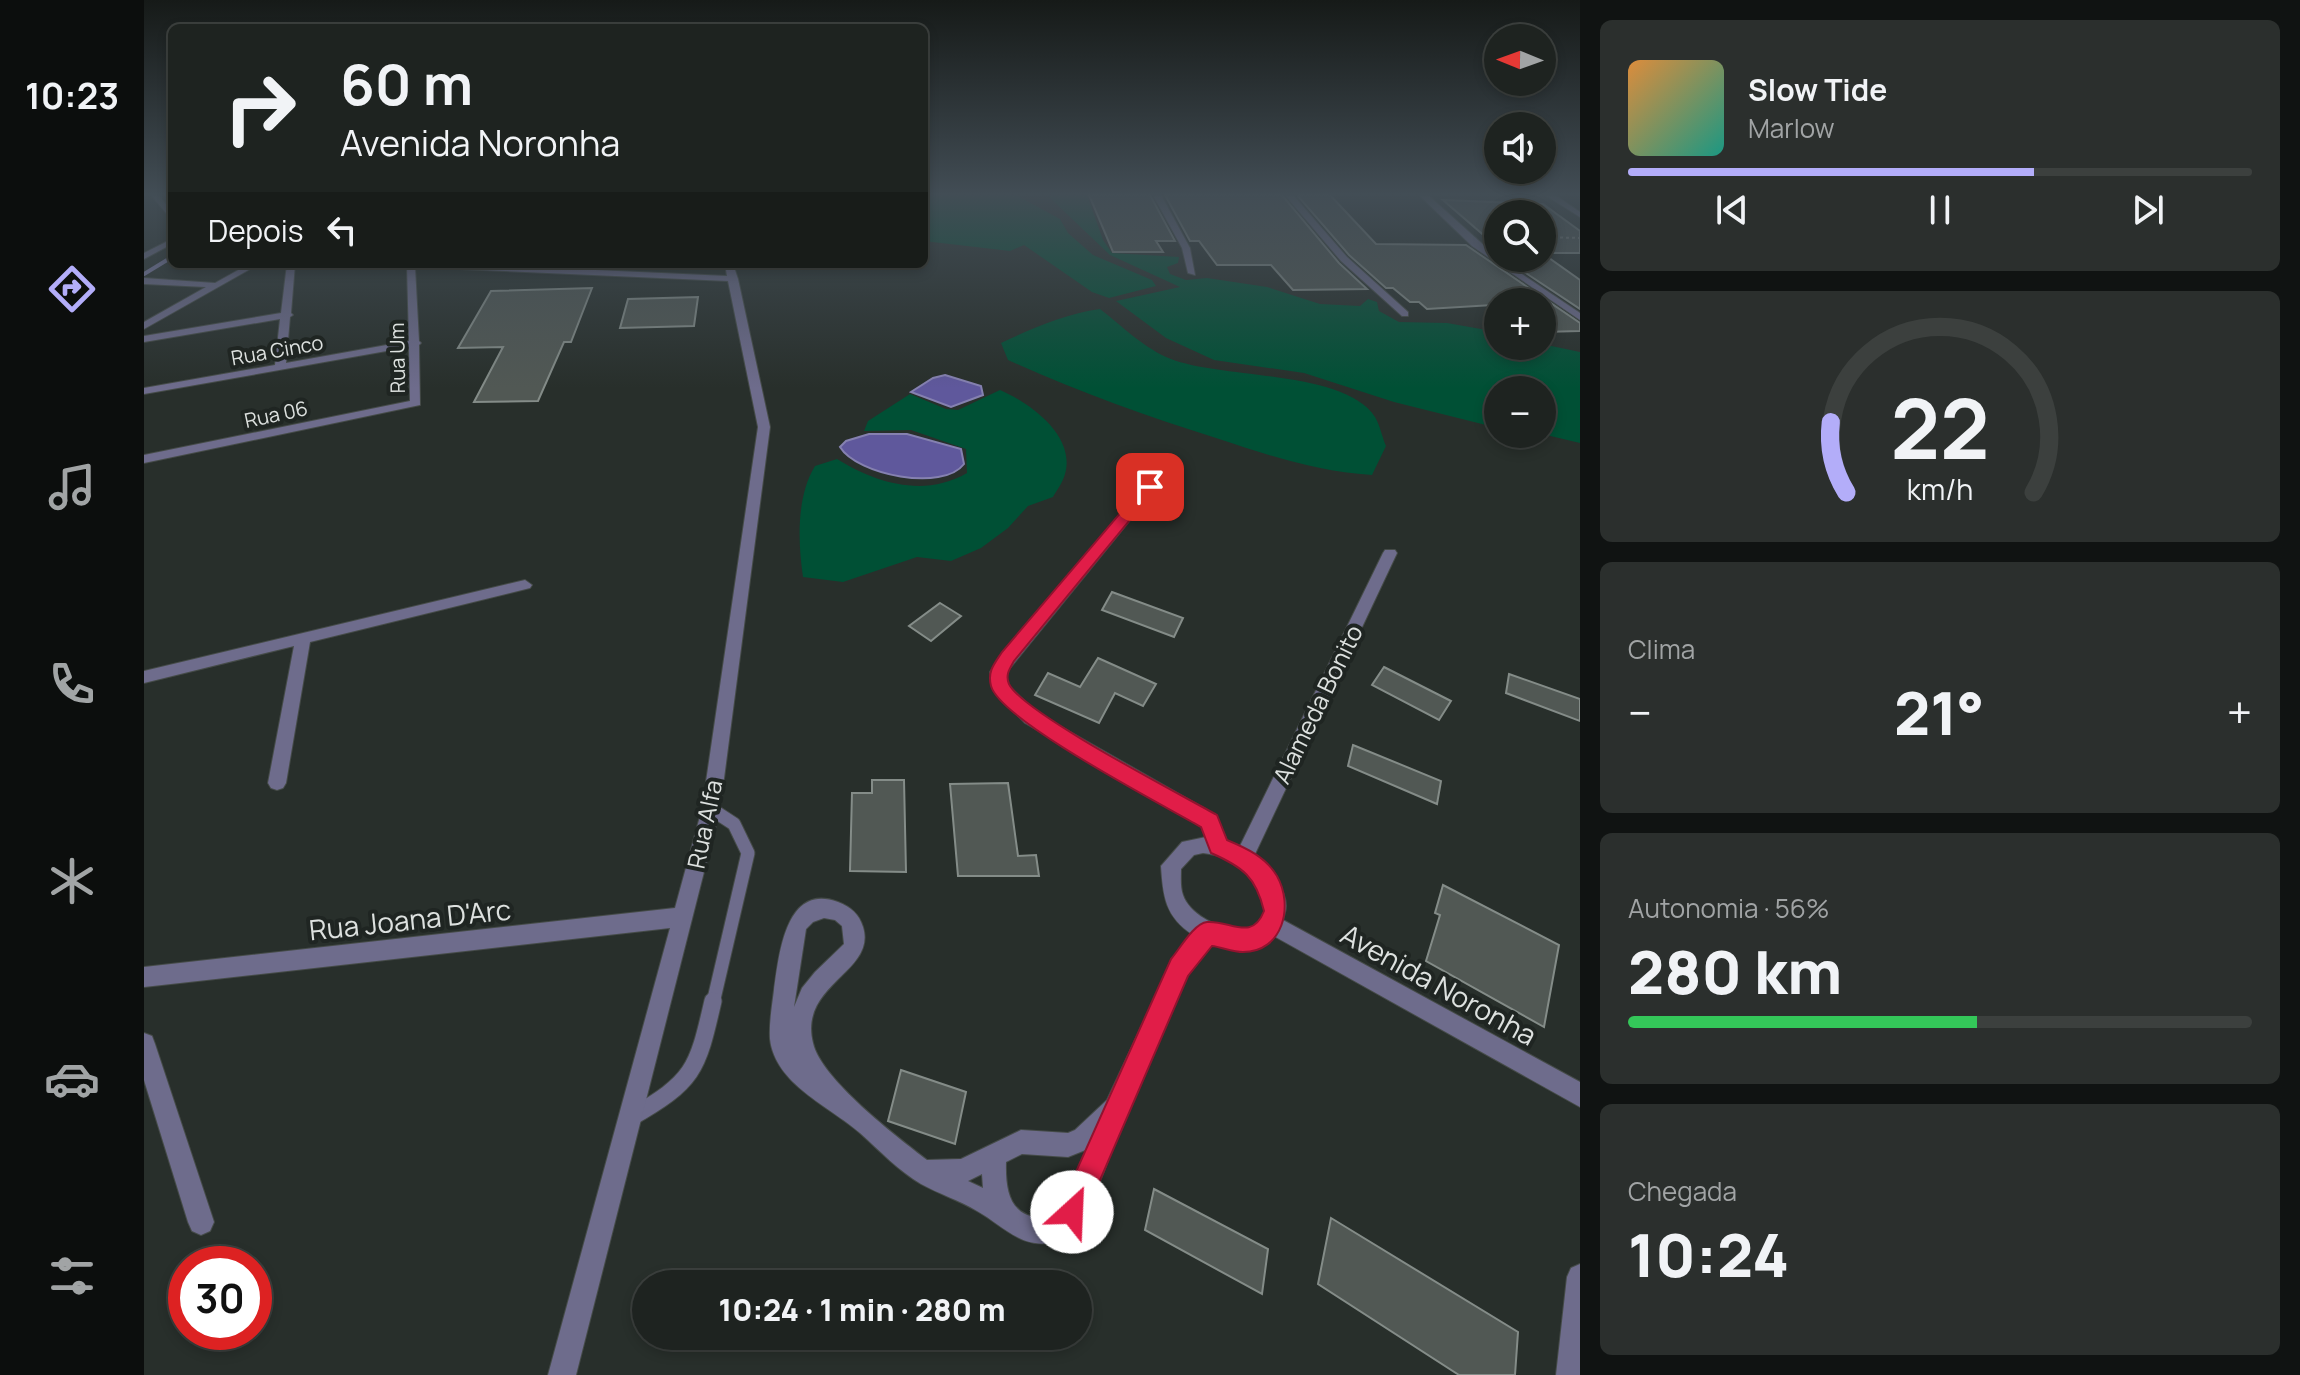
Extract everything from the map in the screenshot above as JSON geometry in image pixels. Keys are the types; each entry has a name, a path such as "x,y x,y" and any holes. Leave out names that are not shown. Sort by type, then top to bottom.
{"street":[{"path":"1189,259 1192,273"},
{"path":"1344,259 1405,314"},
{"path":"1495,259 1580,317"},
{"path":"144,326 247,268"},
{"path":"280,368 291,268"},
{"name":"Rua Um","path":"411,268 416,403"},
{"path":"549,268 732,272"},
{"name":"Rua Alfa","path":"562,1375 711,809 764,427 732,272"},
{"path":"144,281 213,285"},
{"path":"144,339 288,315"},
{"name":"Rua Cinco","path":"144,391 416,343"},
{"name":"Rua 06","path":"144,459 416,403"},
{"path":"1170,463 1008,656 998,672 1000,687 1031,718 1210,821 1219,846"},
{"name":"Alameda Bonito","path":"1244,857 1390,553"},
{"path":"144,677 525,585"},
{"path":"277,783 303,637"},
{"path":"1219,846 1244,857 1258,868 1274,896 1275,911 1271,924 1260,935 1244,941 1207,933 1180,909 1169,880 1171,866 1189,848 1219,846"},
{"path":"839,1100 805,1059 800,1039 803,1014 813,992 853,947 855,934 851,922 843,913 825,908 813,909 795,926 780,1036 786,1057 797,1071 839,1100 921,1170 1006,1215 1024,1229 1056,1229 1072,1212 1084,1191 1115,1108 1179,968 1207,933"},
{"name":"Rua Joana D'Arc","path":"144,977 683,917"},
{"name":"Avenida Noronha","path":"1271,924 1580,1095"},
{"path":"144,1044 201,1222"},
{"path":"921,1170 962,1171 1021,1142 1068,1145 1083,1139 1115,1108"},
{"path":"995,1155 992,1177 995,1195 1006,1215"},
{"path":"1570,1375 1580,1277"}],"lane":[{"path":"630,1118 659,1102 685,1081 699,1061 748,853 734,824 711,809"}],"green space":[{"path":"1044,259 1103,259 1152,280 1156,286 1109,298 1092,292"},
{"path":"1119,259 1179,259 1178,263 1167,267 1170,274 1186,280 1207,278 1267,287 1320,304 1360,306 1368,299 1377,302 1379,311 1399,322 1447,323 1484,330 1484,360 1556,360 1556,347 1580,352 1580,443 1556,437 1556,376 1484,376 1484,424 1394,402 1304,373 1214,360 1166,338 1116,301 1180,287"},
{"path":"1100,309 1143,343 1171,359 1220,370 1311,383 1360,402 1375,417 1386,446 1372,475 1312,466 1255,451 1111,402 1008,360 1001,343 1062,318"},
{"path":"1000,390 1037,412 1064,447 1067,460 1065,474 1053,497 1028,506 1008,528 981,548 951,561 917,557 843,582 803,577 800,550 802,506 804,492 815,466 837,459 884,481 917,486 951,481 967,473 966,449 911,430 864,431 868,421 910,394 946,409 958,410"}],"shaded area":[{"path":"945,375 981,386 983,395 951,407 911,392 933,378"},
{"path":"869,434 907,434 961,449 964,464 938,477 920,478 881,472 849,457 840,447 846,441"}],"building":[{"path":"1213,259 1336,259 1367,289 1293,290 1271,265 1217,265"},
{"path":"1354,259 1484,259 1484,272 1505,272 1529,288 1484,288 1484,306 1427,309 1419,302 1410,302 1393,288 1386,288"},
{"path":"1556,263 1580,280 1580,309 1556,293 1556,288 1548,288 1524,272 1556,272"},
{"path":"592,288 571,342 564,342 538,401 474,402 503,347 458,348 491,291"},
{"path":"698,297 694,326 620,328 628,299"},
{"path":"1556,307 1580,323 1580,331 1556,332"},
{"path":"1112,592 1183,618 1174,637 1102,610"},
{"path":"940,603 961,616 931,641 909,626"},
{"path":"1098,658 1156,684 1143,706 1115,693 1099,723 1035,695 1048,673 1080,687"},
{"path":"1384,667 1451,701 1439,720 1372,685"},
{"path":"1509,674 1580,699 1580,721 1506,693"},
{"path":"1353,745 1441,781 1437,804 1348,766"},
{"path":"872,780 904,780 906,872 850,871 852,793 872,793"},
{"path":"1008,783 1018,856 1036,855 1039,876 958,876 950,784"},
{"path":"1443,885 1559,945 1544,1027 1426,961 1440,915 1435,913"},
{"path":"901,1070 966,1092 955,1144 888,1121"},
{"path":"1154,1189 1268,1249 1262,1294 1145,1230"},
{"path":"1331,1218 1518,1332 1515,1375 1459,1375 1318,1284"}],"waterway":[{"path":"144,274 168,259"}],"route":[{"path":"1072,1212 1084,1191 1115,1108 1179,968 1207,933 1226,940 1244,941 1260,935 1271,924 1275,911 1274,896 1268,881 1244,857 1219,846 1210,821 1031,718 1000,687 998,672 1008,656 1150,487"}]}
